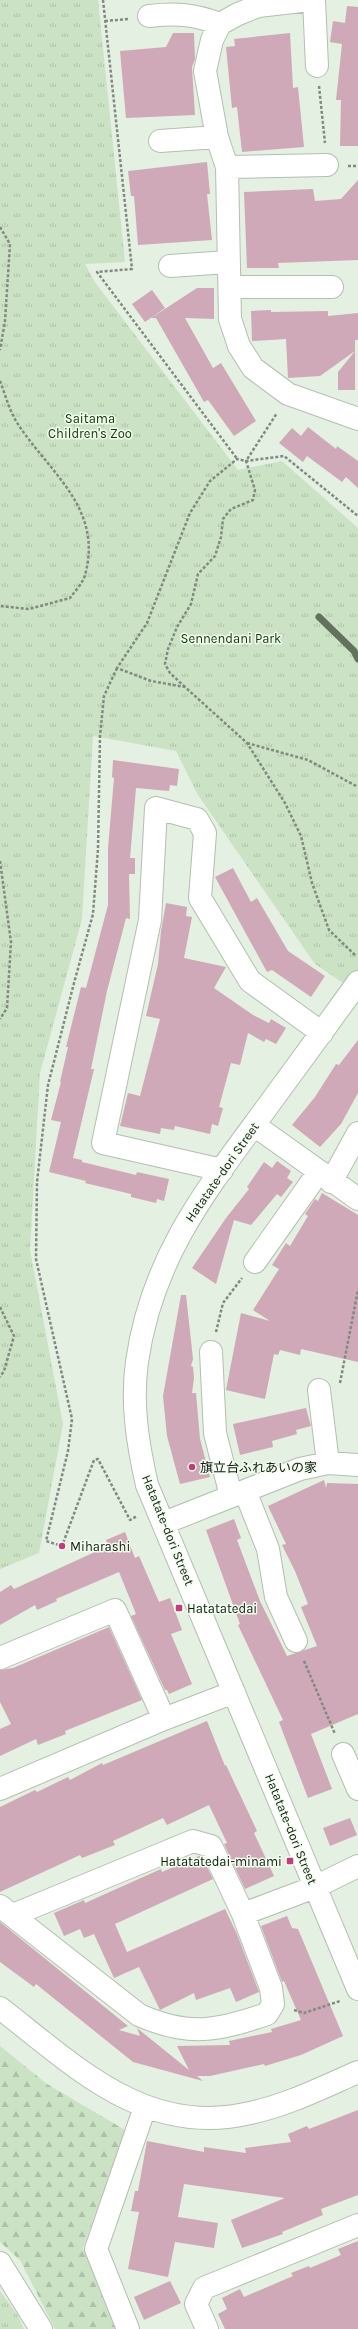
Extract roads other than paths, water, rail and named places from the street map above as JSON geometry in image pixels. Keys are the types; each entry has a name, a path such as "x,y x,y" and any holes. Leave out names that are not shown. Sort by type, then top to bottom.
{"street":[{"path":"310,0 258,6 220,24 212,40 205,71 218,137 227,166 228,262 231,287 230,320 239,346 253,368 288,394 358,419"},
{"path":"314,0 317,66"},
{"path":"149,16 174,13 196,16 220,24"},
{"path":"160,141 218,137"},
{"path":"227,166 327,165"},
{"path":"170,266 228,262"},
{"path":"231,287 332,287"},
{"path":"222,1170 103,1143 150,920 156,808 197,819 205,833 200,898 250,981 322,1033"},
{"name":"Hatatate-dori Street","path":"358,982 195,1207 165,1262 147,1315 137,1363 135,1412 139,1446 147,1485 358,1990"},
{"path":"254,1125 325,1177 358,1199"},
{"path":"255,1262 325,1177 358,1133"},
{"path":"211,1352 215,1433 238,1494 268,1549 276,1597 296,1641"},
{"path":"319,1390 328,1463"},
{"path":"164,1523 300,1469 328,1463 358,1465"},
{"path":"0,1658 115,1610 164,1719"},
{"path":"0,1789 164,1719 234,1692"},
{"path":"343,1754 358,1789"},
{"path":"193,1840 212,1846 243,1914 271,1988 272,2004 267,2014 227,2027 188,2030 159,2024 139,2014 115,1997 7,1910 193,1840"},
{"path":"243,1914 315,1887 358,1866"},
{"path":"0,2008 73,2067 105,2088 146,2107 179,2116 219,2117 250,2114 298,2098 358,2072"},
{"path":"128,2329 96,2249 146,2107"},
{"path":"207,2329 196,2304 204,2288 358,2225"},
{"path":"0,2263 41,2329"}],"waterway":[{"path":"319,617 354,651 358,659"}],"place":[{"name":"旗立台ふれあいの家","path":"192,1467"},
{"name":"Miharashi","path":"62,1546"},
{"name":"Hatatatedai","path":"179,1608"},
{"name":"Hatatatedai-minami","path":"290,1861"}],"park label":[{"name":"Saitama Children's Zoo","path":"90,426"},
{"name":"Sennendani Park","path":"231,638"}]}
